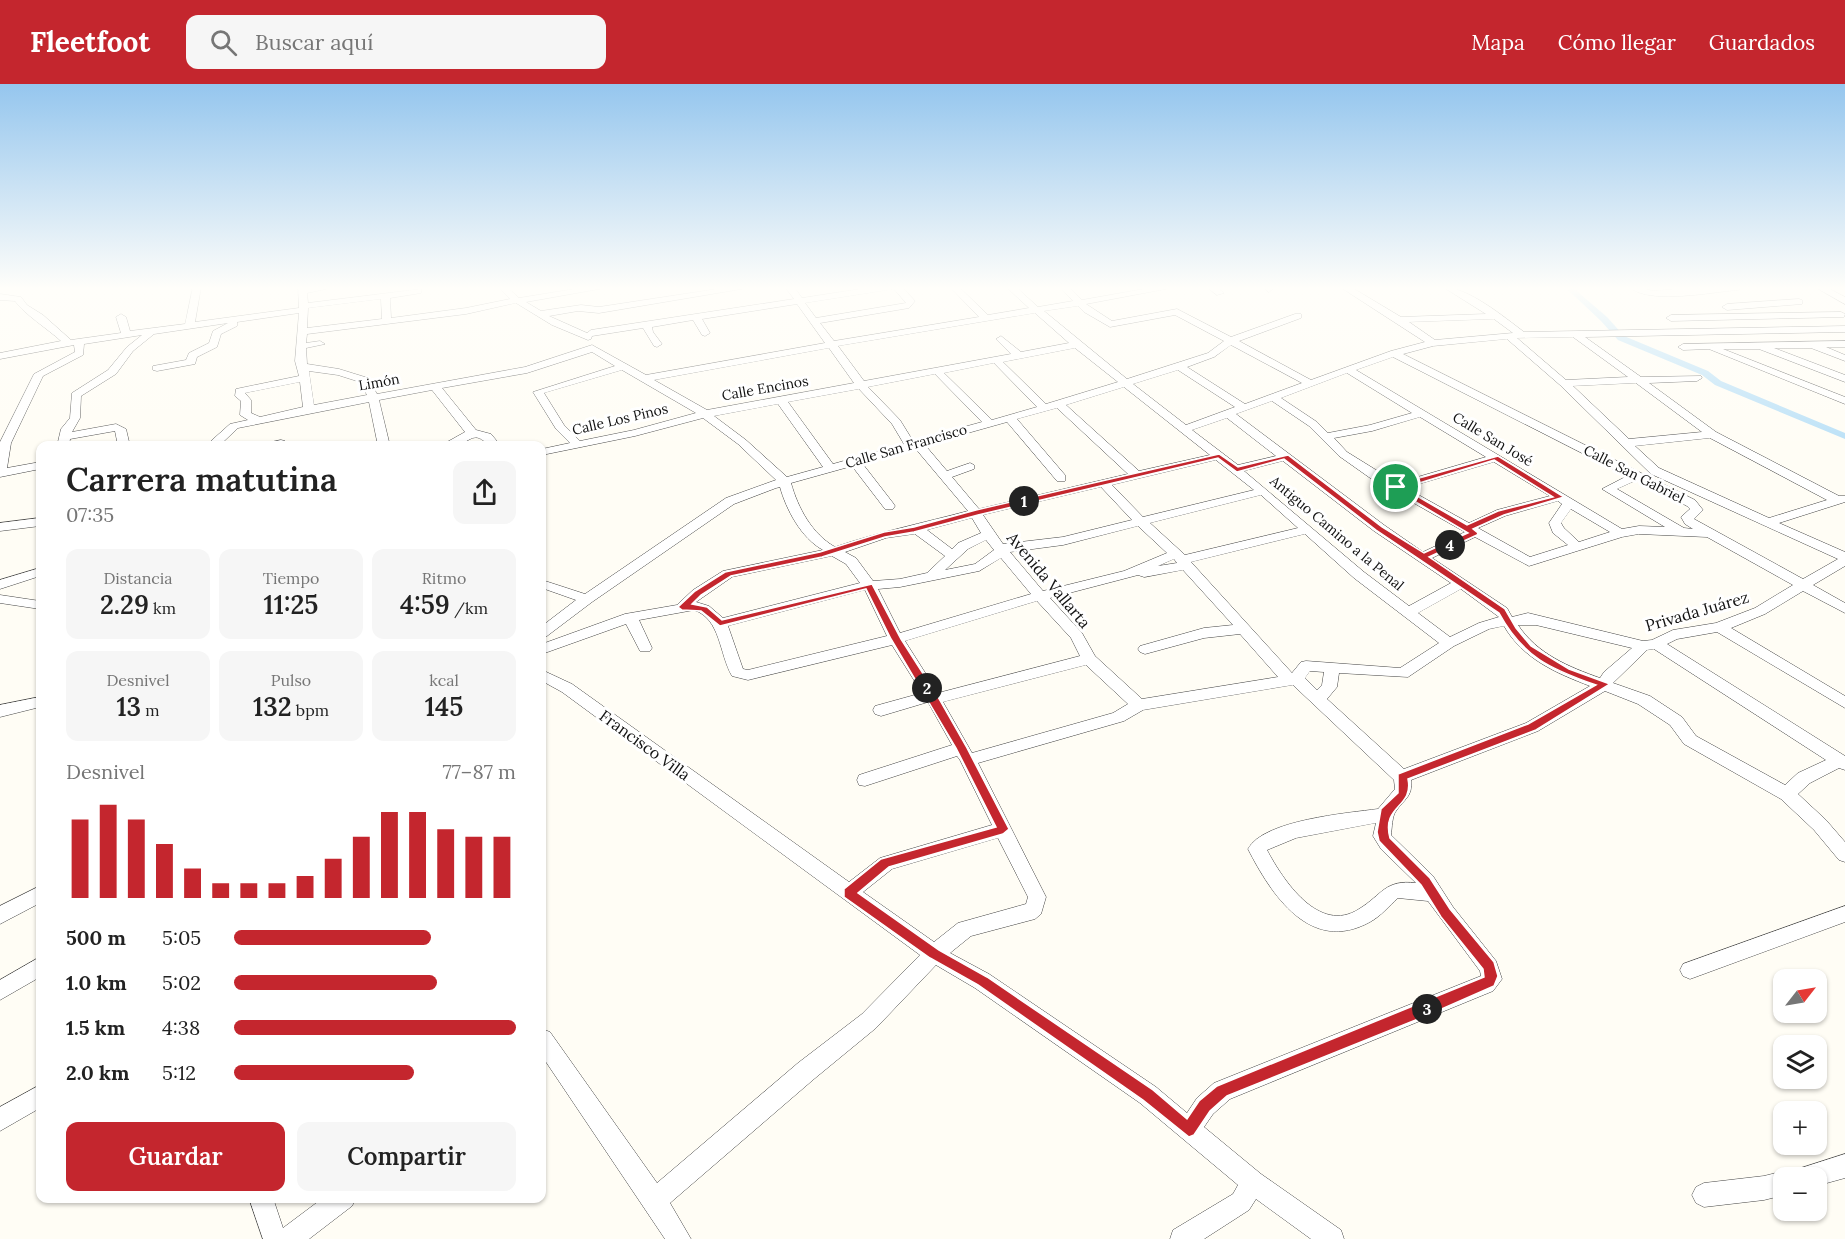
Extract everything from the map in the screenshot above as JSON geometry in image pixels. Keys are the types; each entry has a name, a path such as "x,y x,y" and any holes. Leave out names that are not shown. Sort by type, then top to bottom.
{"street":[{"path":"70,341 76,346"},
{"path":"36,467 0,473 5,443 40,360 96,341"},
{"path":"64,441 68,427 75,418 76,395 112,372 140,341"},
{"path":"157,368 191,362 192,355 214,345 215,341"},
{"path":"301,341 300,361 304,372 309,409"},
{"path":"591,341 592,348 705,414 763,461 784,482 791,506 819,543 851,561 869,585 896,639 965,754 1037,897 1034,908 1028,913 965,929 934,954 869,1021 806,1071 655,1200"},
{"name":"Avenida Vallarta","path":"830,341 861,385 976,513 988,534 1039,596 1077,636 1089,659 1139,705"},
{"path":"646,378 851,341"},
{"path":"1003,341 1019,356"},
{"name":"Antiguo Camino a la Penal","path":"1072,341 1237,469 1307,530 1449,644"},
{"path":"1230,341 1311,384"},
{"name":"Calle San Francisco","path":"546,630 587,599 730,501 758,490 854,461 1126,383 1211,355 1230,341"},
{"path":"1185,429 1394,353 1433,343 1456,341"},
{"path":"1514,341 1564,383 1655,471 1845,559"},
{"path":"1584,341 1713,434 1841,499"},
{"path":"301,346 320,344"},
{"path":"1807,344 1845,358"},
{"path":"1683,346 1845,344"},
{"name":"Calle Encinos","path":"705,414 1077,345"},
{"path":"1756,345 1845,379"},
{"path":"0,356 40,360 76,346"},
{"path":"1706,346 1845,401"},
{"name":"Limón","path":"216,441 234,426 309,409 527,370 592,348"},
{"name":"Calle San Gabriel","path":"1394,353 1501,405 1696,506 1697,510 1687,517 1707,533 1845,609"},
{"path":"1531,356 1551,354"},
{"path":"996,360 1044,408"},
{"path":"578,445 560,427 538,392 624,366"},
{"path":"1179,366 1244,408"},
{"name":"Calle San José","path":"1349,370 1620,533"},
{"path":"937,371 989,423"},
{"path":"259,420 245,415 246,400 240,396 240,391 304,372 360,378 371,389 383,441"},
{"path":"1564,383 1697,378"},
{"path":"436,388 472,433"},
{"path":"1273,397 1328,436 1343,454 1470,531 1529,562 1620,533 1654,529 1707,533"},
{"path":"782,401 831,468"},
{"path":"1059,404 1136,476"},
{"name":"Calle Los Pinos","path":"546,451 705,414"},
{"path":"1229,414 1379,528 1505,616 1527,648 1565,671 1644,700 1666,714 1676,721 1690,740 1787,794 1820,825 1845,855"},
{"path":"1328,436 1355,432 1422,414"},
{"path":"1009,417 1061,478"},
{"path":"64,441 116,427 120,429 123,441"},
{"path":"455,441 472,433 487,436 492,441"},
{"path":"1628,443 1713,434"},
{"path":"682,607 698,593 729,574 822,555 831,550 884,535 1219,456"},
{"path":"1237,469 1285,457"},
{"path":"1396,487 1495,458"},
{"path":"758,490 763,461"},
{"path":"854,461 889,506"},
{"path":"944,476 970,467"},
{"path":"1636,476 1608,489 1685,532"},
{"path":"1104,483 1181,560 1274,663 1297,675 1318,699 1402,777 1405,789 1402,795 1389,805 1382,832 1385,841 1423,878 1446,913 1489,967 1492,976 1489,981 1424,1010 1222,1091 1204,1106 1189,1130"},
{"path":"720,623 869,585 900,582 932,574 978,567 990,561 1002,549 1057,542 1263,491"},
{"path":"1768,522 1841,499"},
{"path":"1423,557 1501,513 1564,500"},
{"path":"1564,500 1555,523 1558,530 1577,547"},
{"path":"0,527 36,522"},
{"path":"917,529 953,556"},
{"path":"546,648 630,616 694,606 704,609 720,623 737,672 748,675 896,639 1039,596 1307,530"},
{"path":"932,574 963,546 988,534"},
{"name":"Privada Juárez","path":"1402,777 1532,727 1605,684 1609,676 1650,645 1673,635 1719,627 1760,611 1845,559"},
{"path":"0,585 36,573"},
{"path":"0,577 15,580"},
{"path":"1409,612 1460,584"},
{"path":"546,585 587,599"},
{"path":"0,599 36,604"},
{"path":"630,616 645,648"},
{"path":"865,780 1118,717 1139,705 1228,692 1333,667 1403,673 1449,644 1505,616 1536,620 1650,645 1842,762"},
{"path":"1719,627 1845,703"},
{"path":"1145,649 1204,633 1244,629"},
{"path":"881,710 1089,659"},
{"path":"1318,699 1329,687 1333,667"},
{"name":"Francisco Villa","path":"546,677 567,688 934,954 982,981 1148,1095 1253,1182 1332,1239"},
{"path":"2,713 36,703"},
{"path":"1787,794 1804,778 1842,762"},
{"path":"1386,814 1296,831 1266,840 1257,849 1282,892 1315,919 1338,924 1362,917 1382,903 1391,893 1401,890 1434,894"},
{"path":"848,893 886,863 1003,829"},
{"path":"0,916 36,896"},
{"path":"1690,970 1845,914"},
{"path":"0,991 36,968"},
{"path":"546,1045 655,1200 679,1239"},
{"path":"0,1120 36,1098"},
{"path":"1827,1171 1845,1166"},
{"path":"1182,1239 1241,1202 1253,1182"},
{"path":"1704,1196 1773,1186"},
{"path":"263,1203 275,1239"},
{"path":"289,1239 337,1203"}],"waterway":[{"path":"1628,341 1705,373 1718,383 1845,436"}],"route":[{"path":"1396,487 1474,533 1423,557 1379,528 1285,457 1237,469 1219,456 976,513 914,530 884,535 849,544 822,555 729,574 698,593 682,607 694,606 704,609 720,623 869,585 896,639 962,748 1003,829 886,863 848,893 934,954 982,981 1148,1095 1189,1130 1204,1106 1222,1091 1424,1010 1486,984 1492,979 1489,967 1446,913 1426,881 1385,841 1382,832 1387,809 1399,799 1405,789 1402,777 1532,727 1605,684 1565,671 1527,648 1502,611 1423,557 1474,533 1467,529 1501,513 1560,497 1495,458 1396,487"}]}
